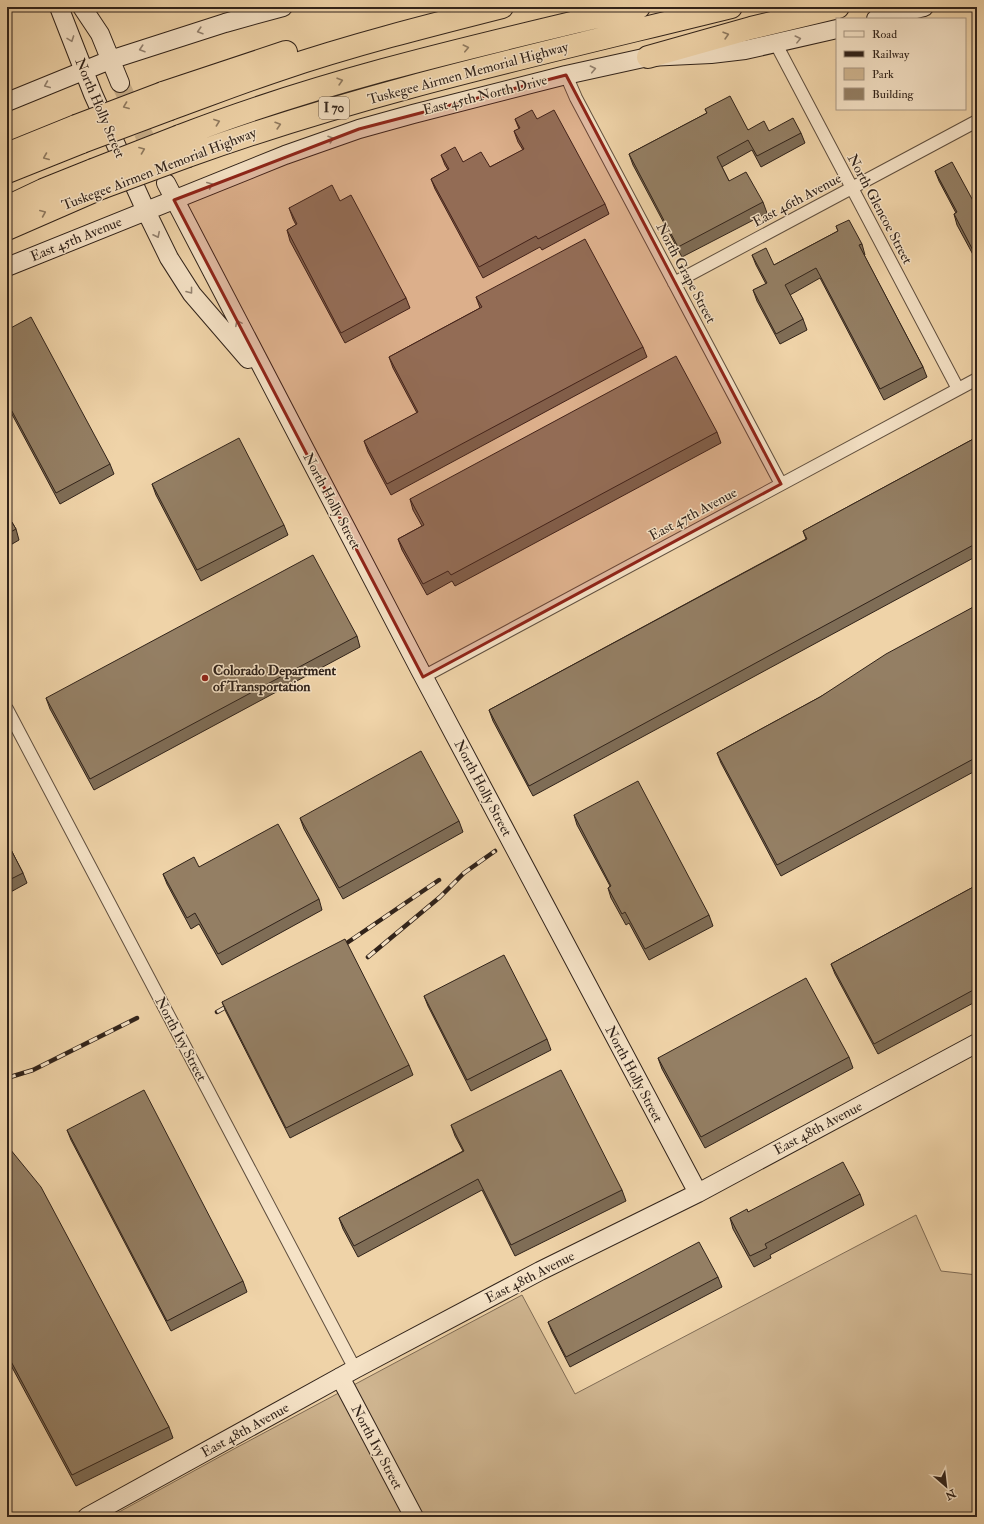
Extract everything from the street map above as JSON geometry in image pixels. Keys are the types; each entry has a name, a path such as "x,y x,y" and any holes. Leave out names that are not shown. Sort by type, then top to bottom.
{"highway":[{"path":"7,154 79,134 309,45 358,30 449,7"},
{"path":"167,101 278,62 383,38 502,7"},
{"path":"7,207 43,190 97,179 180,136 218,121 315,89 428,57 639,7"},
{"path":"482,68 691,7"},
{"name":"Tuskegee Airmen Memorial Highway","path":"7,229 97,179 188,156 237,138 406,87 731,7"},
{"path":"648,57 751,28 838,7"},
{"path":"7,172 79,134"}],"street":[{"name":"North Holly Street","path":"59,7 83,71 146,212 169,258 184,284 269,382"},
{"name":"North Holly Street","path":"82,7 100,34 120,83"},
{"path":"7,102 110,60 225,23 282,7"},
{"path":"880,18 924,7"},
{"name":"East 45th North Drive","path":"146,212 285,155 359,129 419,112 566,75 648,57 711,54 745,50 836,29"},
{"name":"North Glencoe Street","path":"776,44 958,389"},
{"name":"North Grape Street","path":"566,75 576,98 780,484"},
{"name":"East 46th Avenue","path":"674,283 977,121"},
{"name":"North Holly Street","path":"166,183 423,677 698,1193"},
{"name":"East 45th Avenue","path":"7,267 146,212"},
{"name":"East 47th Avenue","path":"423,677 977,379"},
{"name":"North Ivy Street","path":"7,709 347,1373 414,1517"},
{"name":"East 48th Avenue","path":"87,1517 347,1373 540,1271 698,1193 977,1043"}],"highlighted area":[{"path":"566,75 781,484 423,677 174,200 359,129"}],"green space":[{"path":"916,1215 941,1271 977,1275 977,1517 110,1517 522,1295 575,1394"}],"building":[{"path":"730,96 748,130 764,121 769,131 793,118 801,133 757,156 748,140 717,157 729,181 746,172 763,202 678,247 629,154 707,113 705,109"},
{"path":"532,110 537,119 554,110 605,204 538,239 536,236 479,267 431,179 449,169 441,155 455,147 463,162 481,152 490,167 524,149 514,131 520,128 515,119"},
{"path":"952,162 977,208 977,258 954,214 957,212 935,171"},
{"path":"332,185 340,201 351,195 406,298 341,333 287,230 297,224 289,208"},
{"path":"849,220 862,244 859,245 923,367 880,389 816,268 785,285 803,319 776,334 753,290 767,283 752,255 766,248 774,265 838,231 836,226"},
{"path":"585,239 643,347 387,484 364,441 418,412 389,357 482,307 476,297"},
{"path":"31,317 110,464 56,493 7,402 7,330"},
{"path":"676,356 717,432 451,575 448,571 423,584 398,539 424,525 410,499"},
{"path":"977,437 977,543 529,786 489,710 807,539 803,531"},
{"path":"239,438 284,525 197,570 152,484"},
{"path":"7,514 16,529 7,534"},
{"name":"Colorado Department of Transportation","path":"313,555 357,636 90,779 46,698"},
{"path":"977,605 977,757 777,865 717,753 820,697 886,654"},
{"path":"421,751 459,821 339,888 300,818"},
{"path":"638,781 709,915 645,949 625,912 622,914 608,888 611,886 574,815"},
{"path":"278,824 319,899 218,954 195,913 187,918 163,874 194,857 199,867"},
{"path":"7,842 23,873 7,881"},
{"path":"977,885 977,988 874,1044 831,964"},
{"path":"345,939 409,1065 286,1128 222,1002"},
{"path":"504,955 547,1039 467,1080 424,996"},
{"path":"806,978 849,1057 701,1137 658,1058"},
{"path":"561,1070 622,1190 511,1245 478,1179 354,1246 339,1218 464,1151 451,1125"},
{"path":"144,1090 243,1281 167,1321 67,1130"},
{"path":"7,1147 41,1187 169,1427 72,1475 7,1354"},
{"path":"843,1162 860,1194 765,1244 767,1248 750,1256 730,1218 747,1209 748,1212"},
{"path":"699,1242 718,1277 566,1357 548,1322"}],"tunnel":[{"path":"120,83 156,161"}],"railway":[{"path":"368,957 440,897 464,873 495,851"},
{"path":"338,949 439,880"},
{"path":"217,1012 233,1003"},
{"path":"7,1078 33,1070 137,1018"}],"place":[{"name":"Colorado Department of Transportation","path":"205,678"}]}
